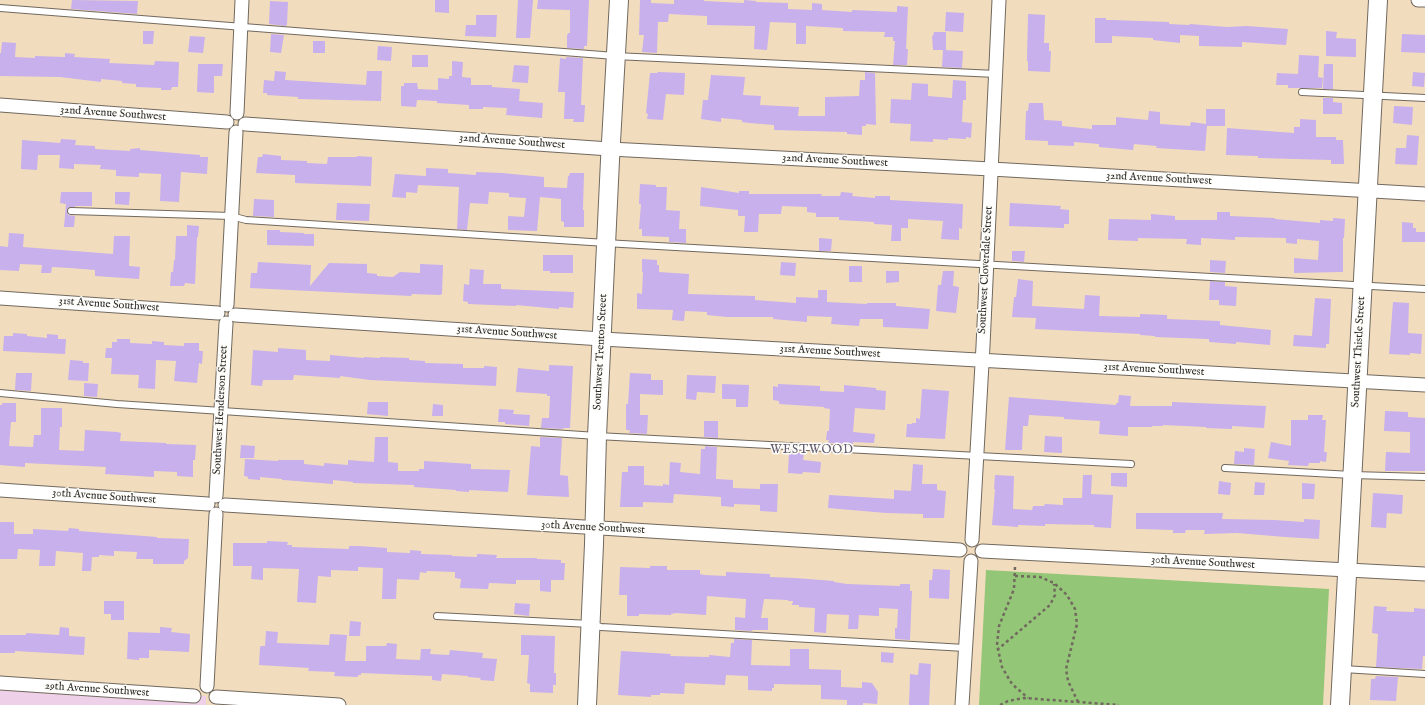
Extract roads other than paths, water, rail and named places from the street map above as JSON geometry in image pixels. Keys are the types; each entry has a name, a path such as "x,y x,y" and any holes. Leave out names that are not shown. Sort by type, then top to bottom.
{"street":[{"path":"237,113 242,0"},
{"name":"Southwest Trenton Street","path":"587,705 610,149 619,0"},
{"name":"Southwest Cloverdale Street","path":"972,540 999,0"},
{"name":"Southwest Thistle Street","path":"1340,705 1378,0"},
{"path":"1418,0 1425,0"},
{"name":"32nd Avenue Southwest","path":"0,105 227,122"},
{"path":"234,113 237,113 244,118 241,128 228,128 227,122 229,117 234,113"},
{"name":"32nd Avenue Southwest","path":"241,128 1425,194"},
{"name":"Southwest Henderson Street","path":"207,686 231,216 241,128"},
{"name":"31st Avenue Southwest","path":"0,298 602,340 1425,385"},
{"name":"30th Avenue Southwest","path":"0,490 216,505 884,544 960,550"},
{"path":"972,540 979,543 982,551 977,560 971,561 963,558 960,550 963,542 972,540"},
{"name":"30th Avenue Southwest","path":"982,551 1425,574"},
{"path":"962,705 971,561"},
{"name":"29th Avenue Southwest","path":"0,683 196,701"},
{"path":"196,701 195,693 200,687 207,686 214,689 215,701 339,705"}],"lane":[{"path":"0,8 615,56 996,74"},
{"path":"1302,92 1425,98"},
{"path":"71,211 231,216 246,220 607,243 1425,289"},
{"path":"0,393 117,404 597,436 1131,464"},
{"path":"1225,468 1352,475 1425,477"},
{"path":"437,616 590,624 601,628 966,648"},
{"path":"1342,669 1425,674"}],"district":[{"name":"WESTWOOD","path":"812,451"}]}
